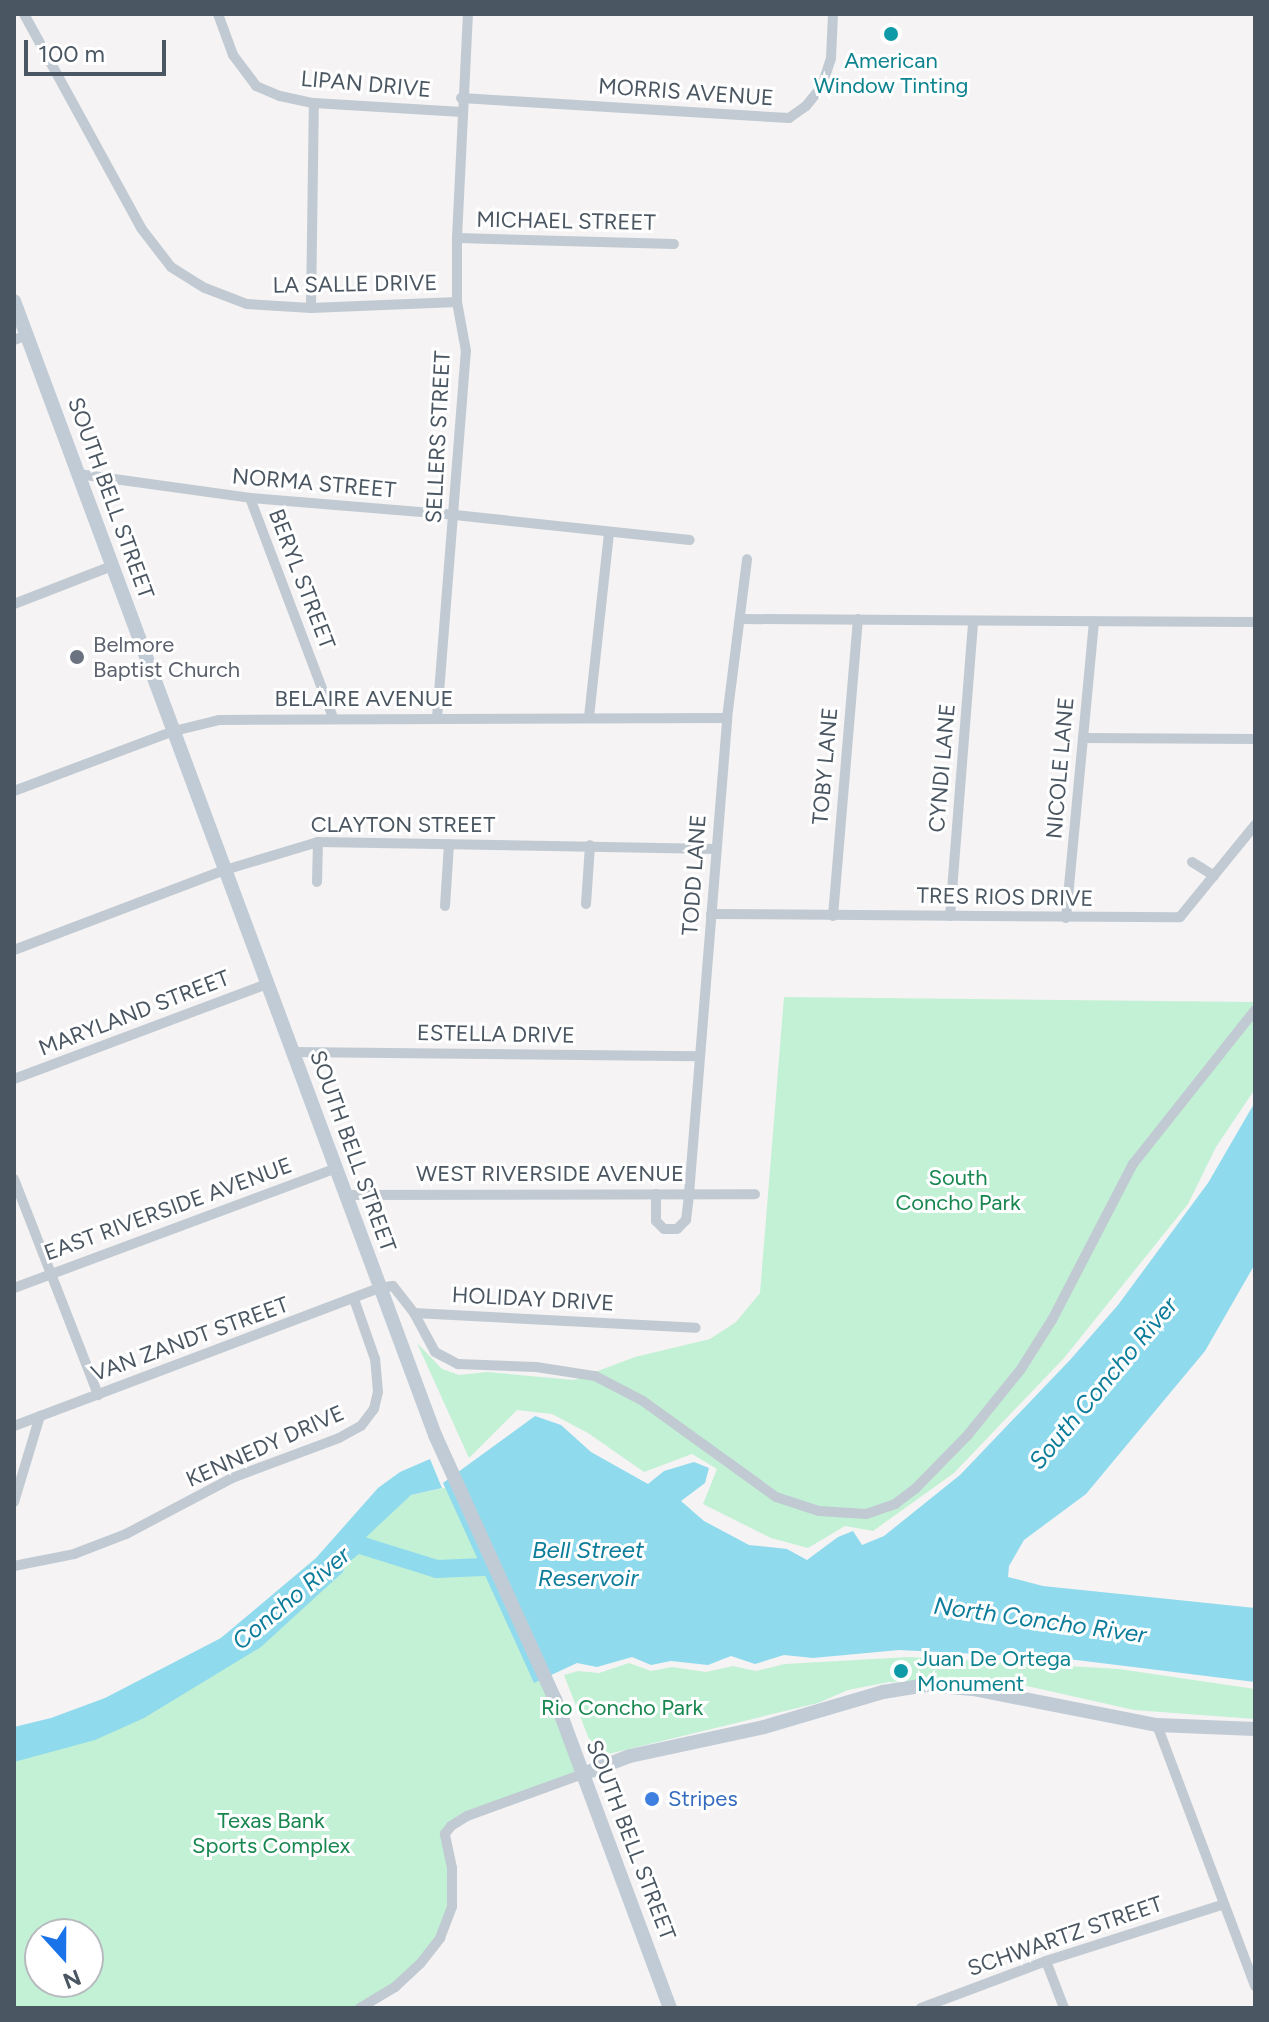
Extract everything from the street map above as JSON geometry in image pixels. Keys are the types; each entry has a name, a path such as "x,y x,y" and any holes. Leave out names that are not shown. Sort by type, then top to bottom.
{"main road":[{"name":"SOUTH BELL STREET","path":"14,301 20,337 78,474 435,1435 555,1699 670,2008"},
{"path":"583,1774 630,1756 764,1727 883,1692 927,1685 973,1689 1157,1725 1255,1729"}],"street":[{"name":"LA SALLE DRIVE","path":"24,14 141,228 171,267 205,288 247,304 311,308 457,302"},
{"name":"LIPAN DRIVE","path":"218,14 233,55 256,86 280,96 314,103 462,112"},
{"name":"SELLERS STREET","path":"437,718 466,351 457,302 457,238 461,98 468,14"},
{"name":"MORRIS AVENUE","path":"461,98 789,118 806,106 822,86 831,58 833,14"},
{"path":"311,308 314,103"},
{"name":"MICHAEL STREET","path":"457,238 674,244"},
{"name":"NORMA STREET","path":"78,474 250,498 455,515 690,540"},
{"name":"BERYL STREET","path":"250,498 333,718"},
{"path":"589,717 609,533"},
{"name":"TODD LANE","path":"656,1194 656,1221 664,1229 677,1229 686,1220 689,1194 715,849 727,718 742,619 747,559"},
{"path":"14,604 112,566"},
{"path":"742,619 1255,622"},
{"name":"TOBY LANE","path":"833,916 858,619"},
{"name":"NICOLE LANE","path":"1066,918 1094,621"},
{"name":"CYNDI LANE","path":"950,916 973,622"},
{"name":"BELAIRE AVENUE","path":"14,791 174,731 219,720 727,718"},
{"path":"1083,738 1255,739"},
{"name":"TRES RIOS DRIVE","path":"711,914 1180,917 1255,825"},
{"path":"317,882 318,842"},
{"name":"CLAYTON STREET","path":"14,950 225,870 318,842 715,849"},
{"path":"445,906 449,844"},
{"path":"586,904 590,845"},
{"path":"1192,862 1214,876"},
{"name":"MARYLAND STREET","path":"14,1079 267,984"},
{"path":"380,1288 393,1286 414,1313 435,1352 458,1364 536,1367 595,1376 643,1401 776,1497 819,1511 866,1514 895,1504 916,1488 967,1436 1021,1369 1052,1320 1133,1164 1255,1010"},
{"name":"ESTELLA DRIVE","path":"293,1052 699,1056"},
{"name":"EAST RIVERSIDE AVENUE","path":"14,1288 336,1168"},
{"path":"14,1179 98,1395"},
{"name":"WEST RIVERSIDE AVENUE","path":"346,1195 755,1194"},
{"name":"VAN ZANDT STREET","path":"14,1426 380,1288"},
{"name":"KENNEDY DRIVE","path":"14,1566 74,1554 126,1534 232,1478 339,1438 361,1426 374,1409 378,1392 375,1359 354,1299"},
{"name":"HOLIDAY DRIVE","path":"414,1313 696,1328"},
{"path":"14,1502 40,1416"},
{"path":"1157,1725 1222,1905 1255,1986"},
{"path":"360,2008 395,1987 420,1964 440,1938 452,1906 452,1868 445,1834 451,1826 467,1816 583,1774"},
{"name":"SCHWARTZ STREET","path":"921,2008 1046,1961 1222,1905"},
{"path":"1046,1961 1064,2008"}],"green space":[{"name":"South Concho Park","path":"784,997 1255,1002 1255,1089 1216,1147 1188,1204 1064,1358 954,1473 873,1531 845,1526 808,1548 771,1538 703,1504 717,1469 692,1454 644,1472 588,1433 552,1414 517,1410 469,1458 417,1343 442,1369 459,1375 487,1372 574,1380 635,1357 710,1339 736,1322 760,1293"},
{"name":"Texas Bank Sports Complex","path":"471,1482 583,1774 467,1816 445,1834 452,1906 420,1964 360,2008 14,2008 14,1752 96,1732 411,1495"},
{"name":"Rio Concho Park","path":"909,1657 1119,1669 1255,1689 1255,1719 1134,1710 1018,1684 889,1682 848,1690 818,1703 596,1757 564,1675 578,1671 599,1673 629,1663 651,1671 672,1667 706,1672 733,1666 756,1671 785,1664"}],"water":[{"path":"1255,1102 1255,1264 1205,1351 1086,1494 1024,1540 1009,1566 1008,1577 1043,1586 1255,1608 1255,1682 1060,1658 899,1650 813,1658 784,1655 755,1664 731,1656 708,1665 671,1661 651,1665 632,1657 597,1667 577,1663 534,1683 443,1483 535,1416 561,1425 591,1452 648,1484 664,1471 694,1462 709,1468 705,1483 681,1501 704,1521 749,1545 787,1549 807,1560 838,1537 853,1531 862,1545 884,1536 960,1475 1118,1305 1208,1183"},
{"path":"430,1459 442,1488 411,1495 347,1555 343,1572 261,1647 144,1718 95,1740 14,1762 14,1727 51,1718 105,1698 221,1638 316,1558 378,1488 400,1472"}],"waterway":[{"name":"Concho River","path":"341,1557 357,1544 437,1569 506,1566"}],"place":[{"name":"American Window Tinting","path":"891,34"},
{"name":"Belmore Baptist Church","path":"77,657"},
{"name":"Juan De Ortega Monument","path":"901,1671"},
{"name":"Stripes","path":"652,1799"}],"water label":[{"name":"South Concho River","path":"1103,1383"},
{"name":"Bell Street Reservoir","path":"588,1564"},
{"name":"North Concho River","path":"1040,1620"}]}
